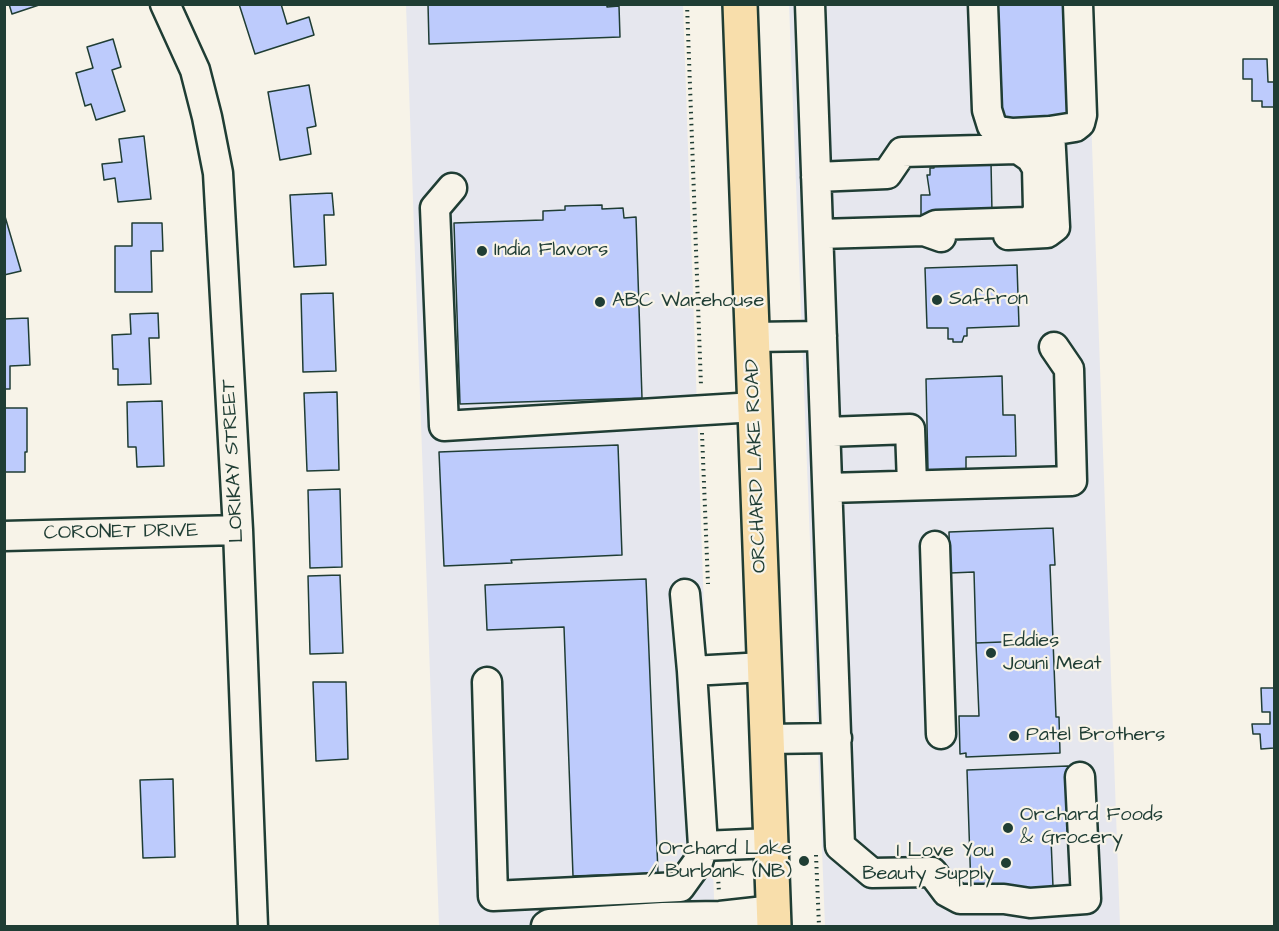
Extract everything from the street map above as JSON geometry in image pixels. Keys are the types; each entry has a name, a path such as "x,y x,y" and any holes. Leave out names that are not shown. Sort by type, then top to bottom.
{"main road":[{"name":"ORCHARD LAKE ROAD","path":"740,4 774,918"}],"street":[{"name":"LORIKAY STREET","path":"165,4 195,70 218,173 238,530 252,927"},
{"path":"810,4 840,846 872,873 932,872 947,892 960,899 1004,899 1030,903 1086,899 1080,777"},
{"path":"983,4 987,110 992,126 999,131 1013,133 1050,131 1075,127 1080,123 1082,115 1078,4"},
{"path":"819,234 924,231 938,237 1047,233 1054,227 1050,131"},
{"path":"816,177 886,174 902,152 1018,149 1031,158 1037,168 1038,209 1035,217 1028,222 936,225 924,231"},
{"path":"452,188 435,208 444,426 755,407"},
{"path":"752,337 822,336"},
{"path":"828,488 1072,481 1069,369 1054,347"},
{"path":"826,432 910,429 912,484"},
{"name":"CORONET DRIVE","path":"4,536 238,530"},
{"path":"934,546 941,734"},
{"path":"488,682 492,896 680,887 709,846 692,671 697,591"},
{"path":"692,671 765,667"},
{"path":"767,739 837,738"},
{"path":"709,846 771,843"},
{"path":"546,927 549,924 774,918"}],"path":[{"path":"687,4 701,410 697,591"},
{"path":"703,920 709,846"}],"shaded area":[{"path":"406,5 683,5 715,926 439,926"},
{"path":"789,5 1087,5 1120,926 825,926"}],"building":[{"path":"9,4 42,4 12,14"},
{"path":"239,4 281,4 287,24 309,17 314,35 255,54"},
{"path":"428,4 607,4 607,7 619,6 620,37 429,44"},
{"path":"998,4 1066,4 1071,122 1003,129"},
{"path":"113,39 121,67 112,70 125,111 96,120 91,104 85,106 76,73 93,68 87,47"},
{"path":"1243,59 1267,59 1268,82 1274,82 1274,107 1262,107 1262,101 1252,101 1252,79 1243,79"},
{"path":"309,85 316,126 307,128 311,154 280,160 268,92"},
{"path":"144,136 151,199 118,202 115,178 104,180 102,164 122,162 119,139"},
{"path":"991,162 992,213 921,215 921,195 930,195 927,175 930,175 930,168 934,168 934,164"},
{"path":"332,193 334,215 324,215 326,265 294,267 290,195"},
{"path":"602,205 602,209 623,208 624,218 636,217 642,398 460,404 454,223 543,220 543,211 565,210 565,206"},
{"path":"4,213 21,271 4,275"},
{"path":"132,223 162,223 163,251 151,251 152,292 115,292 115,246 132,246"},
{"path":"1017,265 1019,326 967,328 967,336 964,336 962,342 953,342 953,339 948,339 948,328 927,328 925,268"},
{"path":"333,293 336,371 303,372 301,294"},
{"path":"158,313 159,338 149,338 151,384 118,385 118,369 113,369 112,335 131,334 130,314"},
{"path":"28,318 30,365 10,366 10,389 4,389 4,319"},
{"path":"1002,376 1003,415 1015,415 1016,456 966,457 966,469 928,470 926,379"},
{"path":"337,392 339,470 307,471 304,393"},
{"path":"162,401 164,466 137,467 136,447 128,447 127,402"},
{"path":"4,408 27,408 25,472 4,472"},
{"path":"618,445 622,555 511,560 512,563 444,566 439,452"},
{"path":"340,489 342,567 310,568 308,490"},
{"path":"1053,528 1055,565 1050,565 1053,640 976,643 974,572 950,573 949,532"},
{"path":"340,575 343,653 310,654 308,576"},
{"path":"646,579 658,873 573,876 564,627 487,630 485,585"},
{"path":"1053,640 1060,753 966,757 966,753 960,754 959,716 979,716 976,643"},
{"path":"313,682 346,682 348,759 316,761"},
{"path":"1261,688 1274,688 1274,748 1261,749 1260,734 1253,734 1252,724 1270,724 1270,712 1262,712"},
{"path":"1068,766 1070,838 1051,839 1053,887 971,890 967,770"},
{"path":"173,779 175,857 143,858 140,780"}],"place":[{"name":"India Flavors","path":"482,251"},
{"name":"Saffron","path":"937,300"},
{"name":"ABC Warehouse","path":"600,302"},
{"name":"Eddies Jouni Meat","path":"991,653"},
{"name":"Patel Brothers","path":"1014,736"},
{"name":"Orchard Foods & Grocery","path":"1008,828"},
{"name":"Orchard Lake / Burbank (NB)","path":"804,861"},
{"name":"I Love You Beauty Supply","path":"1006,863"}]}
